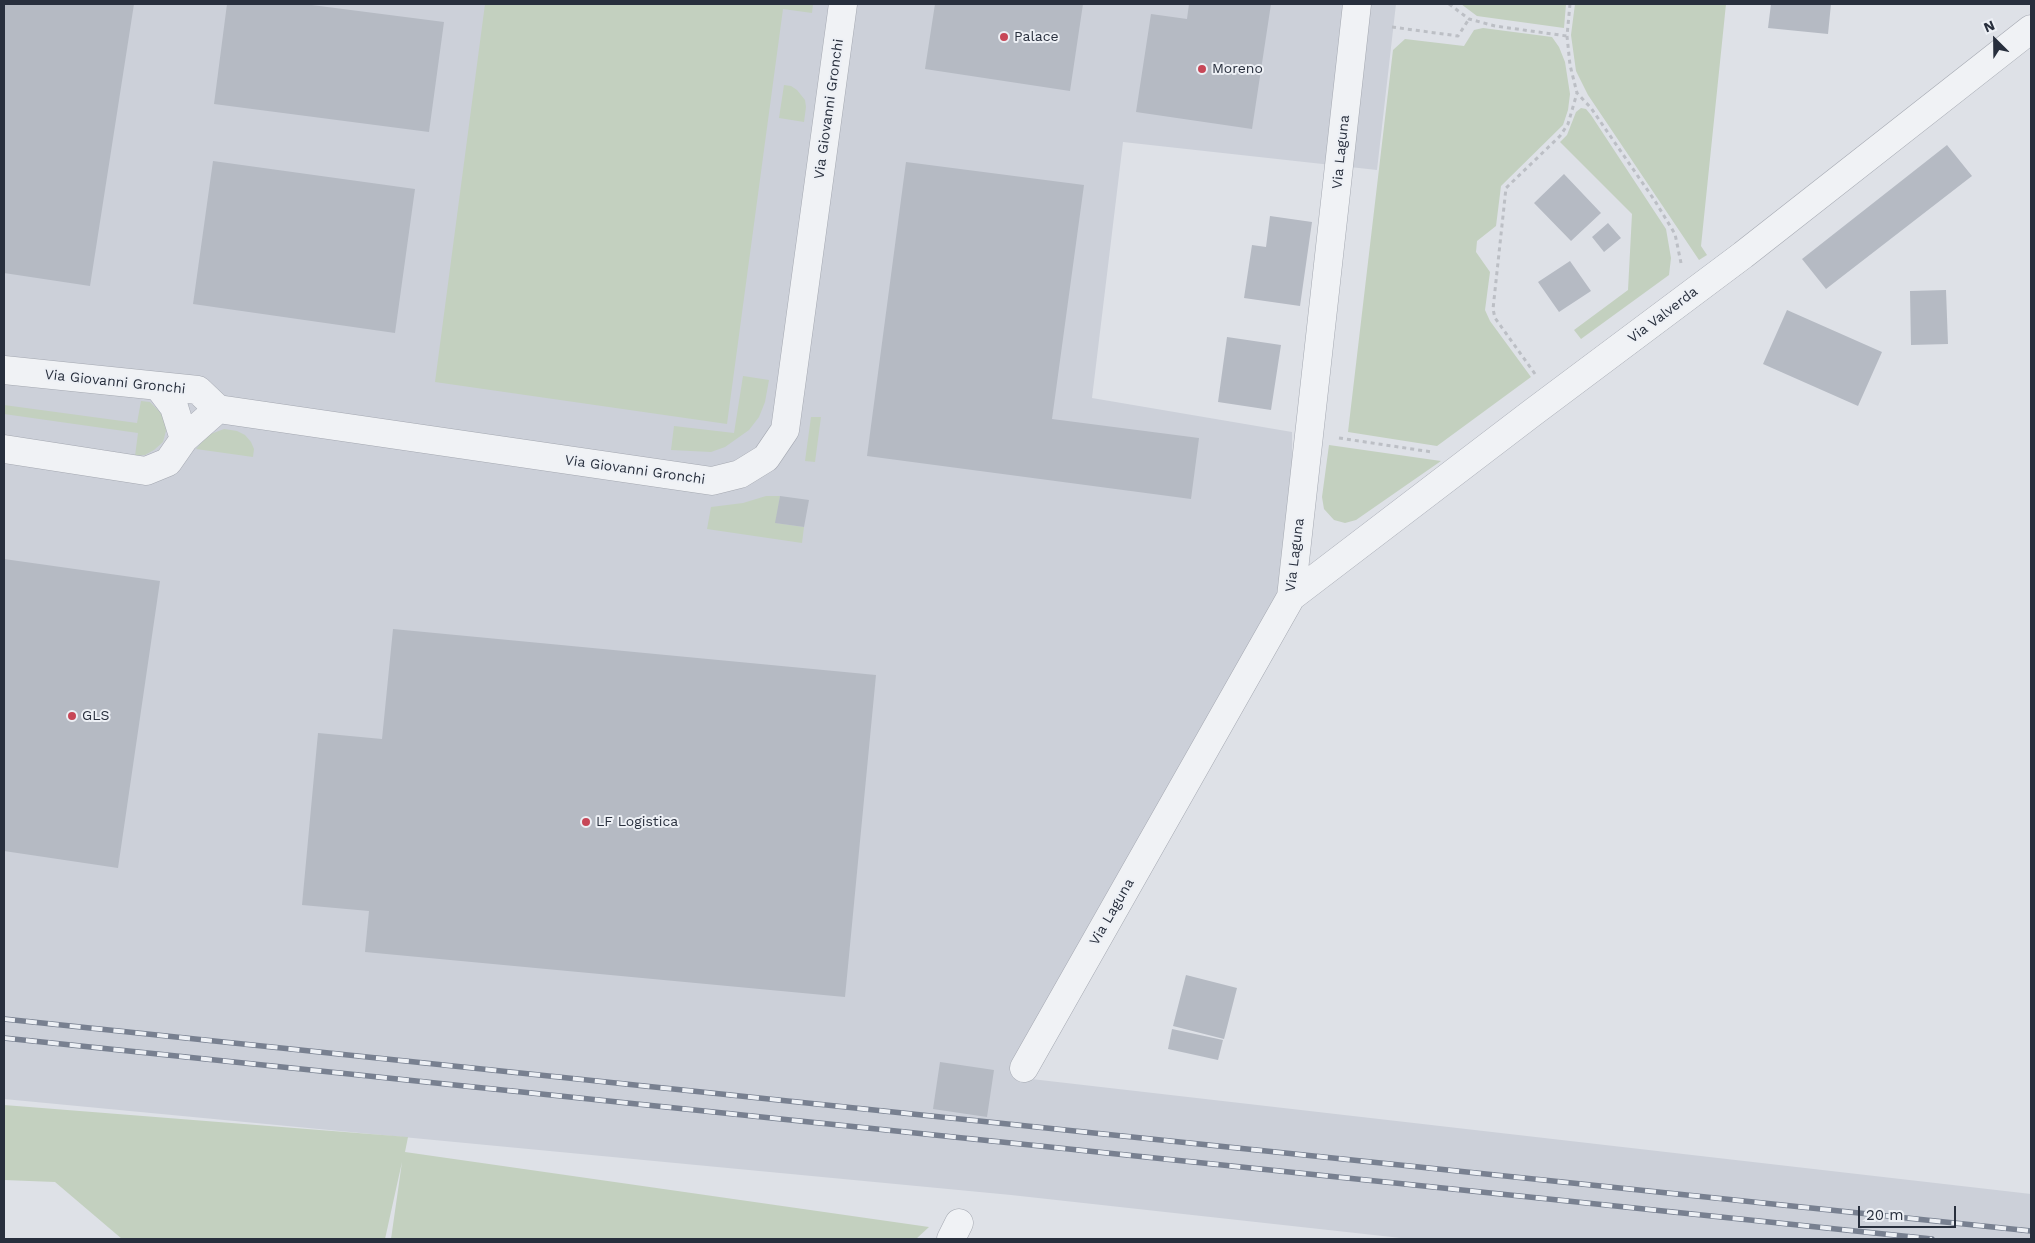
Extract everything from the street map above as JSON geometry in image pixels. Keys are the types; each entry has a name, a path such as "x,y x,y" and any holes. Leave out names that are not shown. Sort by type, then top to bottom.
{"street":[{"name":"Via Giovanni Gronchi","path":"4,370 198,390 218,408 712,481 740,474 766,458 785,430 843,4"},
{"name":"Via Laguna","path":"1024,1068 1291,597 1357,4"},
{"name":"Via Valverda","path":"1291,597 1532,412 1744,255 2031,29"},
{"path":"158,386 174,407 184,439"},
{"path":"4,450 146,471 168,462 184,439 218,408"}],"path":[{"path":"1449,4 1469,19 1495,26 1567,36"},
{"path":"1570,4 1567,36 1570,65 1577,93 1591,108 1655,200 1675,234 1683,269"},
{"path":"1392,26 1458,36 1469,19"},
{"path":"1538,378 1495,318 1493,309 1506,188 1560,136 1568,124 1577,93"},
{"path":"1341,438 1439,453"}],"shaded area":[{"path":"4,4 1396,4 1377,170 1123,142 1092,398 1292,432 1293,577 1014,1077 2031,1194 2031,1239 1410,1239 1011,1195 4,1099"}],"green space":[{"path":"485,4 813,4 812,13 783,9 727,424 435,382"},
{"path":"1461,4 1566,4 1564,28 1477,16"},
{"path":"1575,4 1726,4 1701,246 1707,255 1699,260 1588,95 1576,71 1571,35"},
{"path":"1483,28 1552,37 1559,47 1565,62 1570,94 1568,110 1563,125 1501,186 1496,226 1477,241 1476,252 1490,272 1485,310 1490,321 1531,377 1437,446 1348,432 1393,50 1405,39 1464,46 1474,30"},
{"path":"784,85 791,86 797,90 805,100 804,122 779,118"},
{"path":"1581,108 1586,109 1591,115 1666,229 1671,258 1669,275 1581,339 1574,330 1628,290 1632,214 1560,142 1567,135 1576,112"},
{"path":"743,376 769,380 765,402 759,417 749,430 725,447 711,452 671,450 674,426 734,433"},
{"path":"141,401 150,402 159,411 165,420 166,431 163,442 154,450 145,455 135,456 138,433 4,414 4,405 137,423"},
{"path":"811,417 821,417 815,462 805,461"},
{"path":"224,429 237,431 245,435 254,449 253,457 196,449 208,435"},
{"path":"1329,445 1441,461 1356,520 1345,523 1334,520 1324,509 1322,497"},
{"path":"766,496 780,496 776,523 804,527 802,543 707,529 711,507 743,503"},
{"path":"4,1105 408,1137 405,1152 929,1227 916,1239 391,1239 402,1162 385,1239 122,1239 55,1182 4,1180"}],"building":[{"path":"4,4 134,4 90,286 4,273"},
{"path":"227,4 304,4 444,22 429,132 214,104"},
{"name":"Palace","path":"935,4 1083,4 1070,91 925,69"},
{"name":"Moreno","path":"1189,4 1271,4 1252,129 1136,112 1151,14 1187,19"},
{"path":"1771,4 1831,4 1828,34 1768,28"},
{"path":"1947,145 1972,176 1826,289 1802,259"},
{"path":"213,161 415,189 395,333 193,304"},
{"path":"906,162 1084,185 1052,419 1199,438 1191,499 867,456"},
{"path":"1564,174 1601,213 1571,241 1534,203"},
{"path":"1270,216 1312,222 1300,306 1244,298 1252,245 1266,247"},
{"path":"1608,223 1621,238 1604,252 1592,237"},
{"path":"1570,261 1591,291 1559,312 1538,282"},
{"path":"1946,290 1948,344 1911,345 1910,291"},
{"path":"1787,310 1882,352 1858,406 1763,364"},
{"path":"1227,337 1281,345 1271,410 1218,402"},
{"path":"780,496 809,500 804,527 775,523"},
{"name":"GLS","path":"4,559 160,581 118,868 4,851"},
{"name":"LF Logistica","path":"393,629 876,675 845,997 365,952 369,911 302,905 318,733 382,739"},
{"path":"1186,975 1237,988 1224,1039 1173,1026"},
{"path":"1172,1029 1223,1040 1218,1060 1168,1049"},
{"path":"940,1062 994,1070 987,1117 933,1109"}],"railway":[{"path":"4,1019 2031,1231"},
{"path":"4,1038 1932,1239"}],"place":[{"name":"Palace","path":"1004,37"},
{"name":"Moreno","path":"1202,69"},
{"name":"GLS","path":"72,716"},
{"name":"LF Logistica","path":"586,822"}]}
